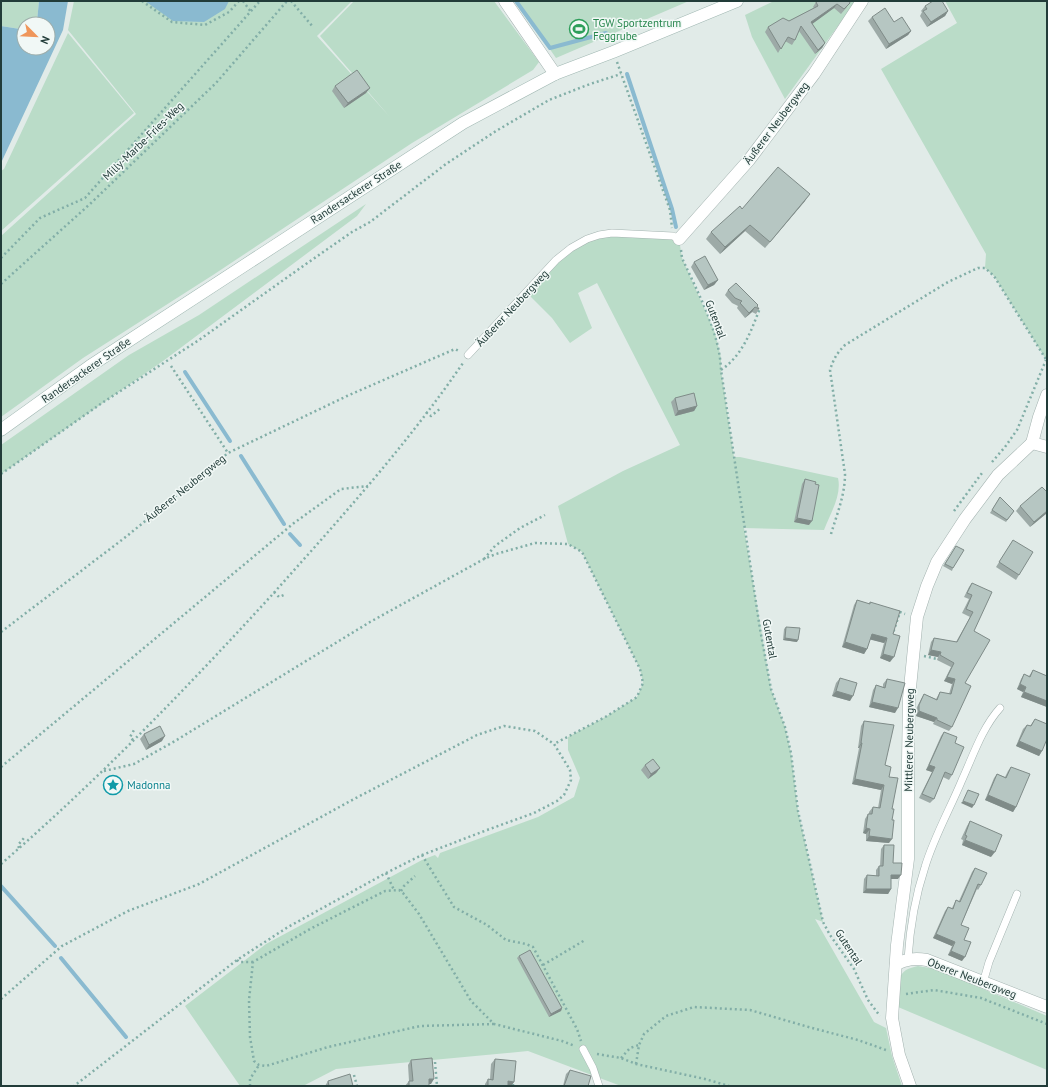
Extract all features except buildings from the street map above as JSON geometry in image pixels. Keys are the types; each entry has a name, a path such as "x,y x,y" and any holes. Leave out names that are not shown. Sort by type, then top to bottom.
{"street":[{"path":"505,1 555,74"},
{"name":"Randersackerer Straße","path":"1,430 90,366 456,127 555,74 737,1"},
{"name":"Äußerer Neubergweg","path":"676,235 748,160 814,74 862,1"},
{"path":"1047,395 1032,443 1047,446"},
{"name":"Mittlerer Neubergweg","path":"910,1086 899,1055 892,1018 896,964 908,859 909,698 915,628 920,605 937,562 965,518 998,475 1032,443"},
{"name":"Oberer Neubergweg","path":"896,964 908,959 917,958 932,962 1047,1007"}],"lane":[{"name":"Äußerer Neubergweg","path":"468,355 556,260 571,248 587,239 612,233 676,235"},
{"path":"908,959 914,908 925,866 981,738 1000,708"},
{"path":"983,983 988,962 1017,894"},
{"path":"583,1049 593,1068 599,1086"}],"path":[{"path":"142,1 172,22 205,25 229,12 239,1"},
{"path":"243,1 251,12"},
{"path":"1,258 40,218 85,198 260,1"},
{"name":"Milly-Marbe-Fries-Weg","path":"1,284 90,204 216,83 287,1"},
{"path":"292,1 313,27"},
{"name":"Gutental","path":"613,52 670,210 682,258 715,333 721,358 721,370 760,629 771,690 785,727 791,753 798,811 823,922 830,935 854,969 868,1000 880,1017 885,1019 892,1018"},
{"path":"1,474 102,404 199,340 352,232 370,222 446,164 496,131 549,100 621,74"},
{"path":"830,534 842,498 845,484 845,474 830,370 838,351 845,345 948,282 978,268 985,268 994,276 1047,361"},
{"path":"721,370 728,365 745,344 760,308"},
{"name":"Äußerer Neubergweg","path":"1,632 127,536 228,453 347,396 454,349 468,355"},
{"path":"1,864 103,771 217,654 274,592 368,486 446,386 468,355"},
{"path":"171,366 228,453"},
{"path":"426,412 432,416 441,408"},
{"path":"1,767 294,523 341,489 368,486"},
{"path":"484,559 495,546 520,528 545,515"},
{"path":"103,771 134,764 182,737 370,622 484,559 535,543 568,544 582,552 640,669 643,683 637,697 607,716 554,744"},
{"path":"274,592 279,596 286,594"},
{"path":"891,638 899,614"},
{"path":"930,657 937,659"},
{"path":"1,999 62,946 128,911 199,884 354,799 477,735 504,726 535,731 554,744 570,770 572,780 564,795 557,801 534,813 422,855 288,927 237,960 74,1086"},
{"path":"133,740 130,737 134,730"},
{"path":"19,848 18,845 24,838"},
{"path":"422,855 454,907 487,925 506,940 533,947 577,1029 583,1049"},
{"path":"386,873 394,890"},
{"path":"401,891 404,886 415,876"},
{"path":"237,960 239,962 253,962 310,929 385,891 401,891 419,914 471,1001 494,1024"},
{"path":"543,966 585,940"},
{"path":"253,962 249,1000 250,1037 254,1061 259,1065 266,1066 328,1047 420,1026 494,1024 562,1041 595,1054 621,1058 636,1064 705,1078 729,1086"},
{"path":"893,995 934,990 981,998 1047,1024"},
{"path":"636,1064 639,1045 644,1034 666,1016 694,1007 750,1010 858,1040 899,1055"},
{"path":"621,1058 630,1048 639,1045"},
{"path":"435,1062 437,1086"},
{"path":"250,1086 250,1079 259,1065"},
{"path":"513,1086 514,1074"},
{"path":"354,1075 357,1086"}],"green space":[{"path":"1,1 39,1 38,16 16,16 16,28 1,26"},
{"path":"74,1 352,1 317,36 389,116 320,36 354,1 494,1 539,62 533,70 412,143 213,275 83,358 1,417 1,236 136,114 68,30"},
{"name":"TGW Sportzentrum Feggrube","path":"517,1 689,1 556,58"},
{"path":"774,1 856,1 785,99 752,37 745,15"},
{"path":"945,1 1047,1 1047,361 994,276 985,268 986,254 881,69 957,23"},
{"path":"68,33 134,113 1,231 1,171 4,169"},
{"path":"366,204 357,216 163,361 1,474 1,445 129,355 199,315"},
{"path":"612,233 679,239 682,258 715,333 721,358 721,370 734,457 838,478 839,484 837,498 824,530 744,528 771,689 785,727 791,753 798,811 823,922 815,919 874,1022 886,1028 892,1056 902,1086 621,1086 528,1051 336,1069 303,1086 240,1086 185,1006 266,944 422,860 435,855 438,858 440,853 538,817 574,797 580,778 568,750 568,737 607,716 637,697 643,683 640,669 582,552 568,544 558,506 623,471 680,445 597,283 578,293 592,328 570,343 552,318 526,292 571,248"},
{"path":"918,966 936,969 1047,1016 1047,1070 898,1007 898,987 900,977 906,970"}],"water":[{"path":"39,1 68,1 63,30 56,45 56,16 38,16"},
{"path":"145,1 229,1 225,9 204,22 173,21"},
{"path":"1,26 16,28 16,56 51,56 1,163"}],"waterway":[{"path":"516,1 550,48 606,33"},
{"path":"627,74 672,209 676,227"},
{"path":"185,372 230,441"},
{"path":"241,456 284,524"},
{"path":"290,534 300,545"},
{"path":"1,886 55,946"},
{"path":"61,958 126,1037"}],"place":[{"name":"TGW Sportzentrum Feggrube","path":"579,29"},
{"name":"Madonna","path":"113,785"}]}
